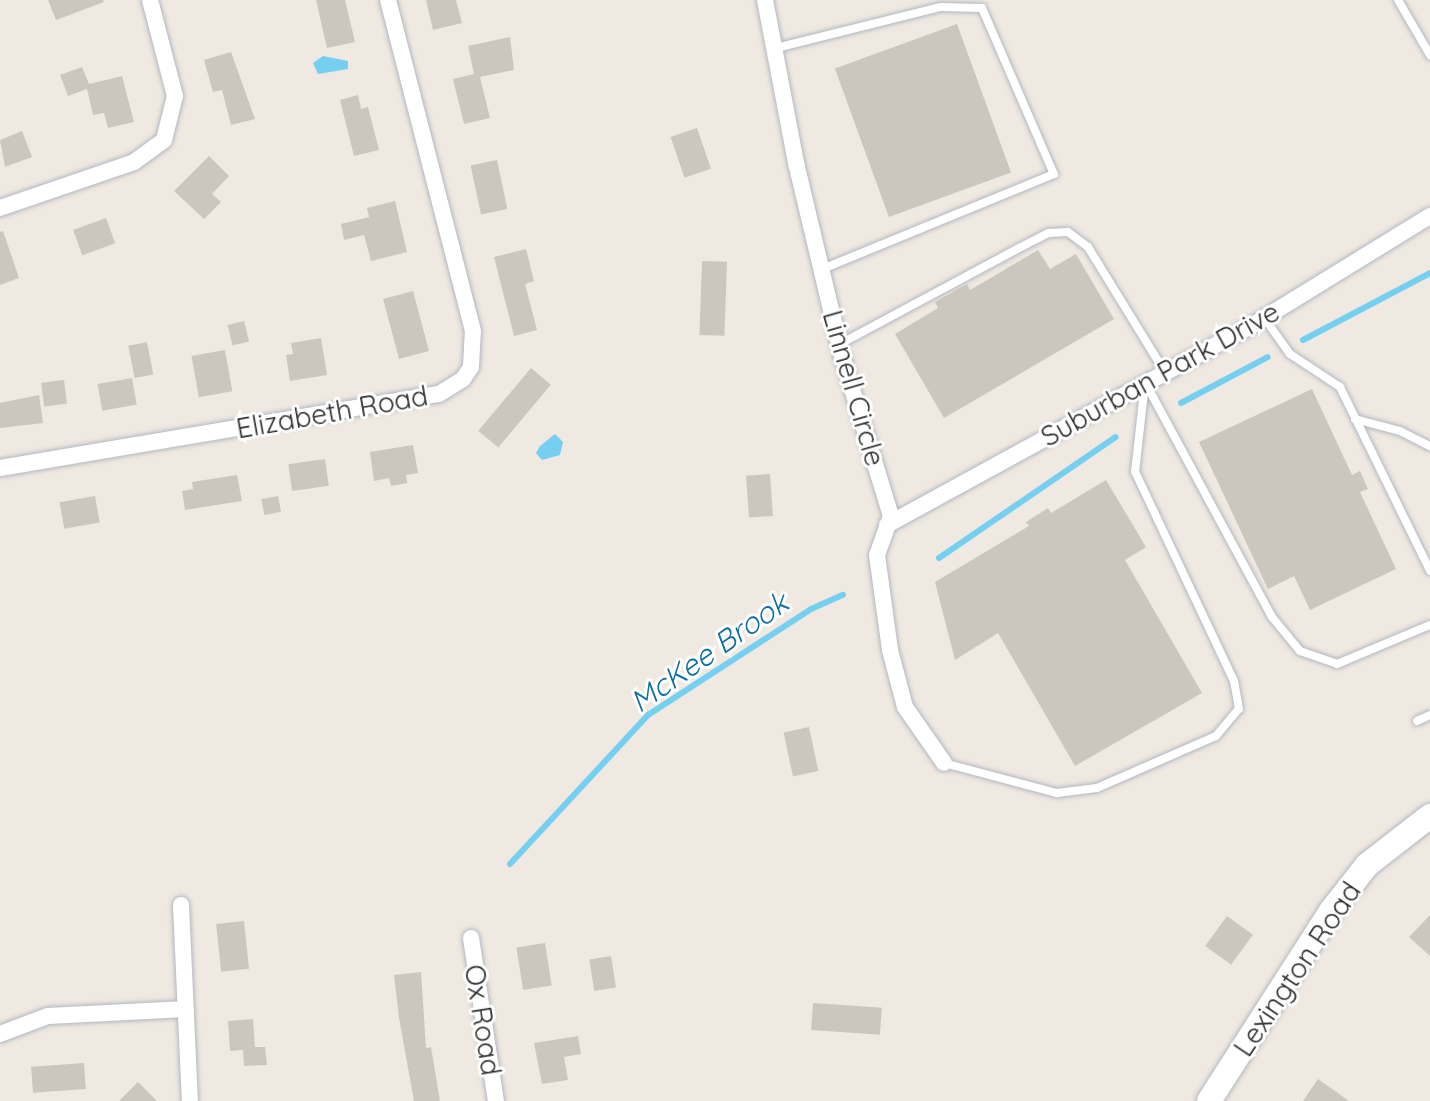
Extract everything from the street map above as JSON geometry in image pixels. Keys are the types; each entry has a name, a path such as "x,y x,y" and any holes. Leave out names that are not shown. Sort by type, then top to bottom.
{"street":[{"path":"0,208 134,162 164,140 175,96 150,0"},
{"name":"Elizabeth Road","path":"0,468 439,394 463,379 471,367 473,331 388,0"},
{"name":"Linnell Circle","path":"765,0 772,49 840,344 887,498 887,525 877,555 890,650 905,707 944,763"},
{"name":"Suburban Park Drive","path":"887,525 1264,318 1430,216"},
{"name":"Lexington Road","path":"1209,1101 1331,911 1367,865 1430,816"},
{"path":"181,905 190,1101"},
{"name":"Ox Road","path":"471,938 496,1101"},
{"path":"0,1034 48,1016 186,1009"}],"lane":[{"path":"1398,0 1430,55"},
{"path":"772,49 940,7 982,8 1054,174 822,269"},
{"path":"840,344 1049,233 1068,232 1088,247 1165,372"},
{"path":"1264,318 1290,354 1340,387 1430,571"},
{"path":"1145,383 1272,617 1300,651 1337,664 1430,625"},
{"path":"944,763 1057,793 1097,788 1216,736 1239,709 1234,681 1135,472 1145,383"},
{"path":"1355,419 1400,431 1430,446"},
{"path":"1417,721 1430,715"}],"water":[{"path":"323,56 348,61 348,69 318,74 313,63"},
{"path":"555,434 563,442 560,455 542,460 536,453"}],"building":[{"path":"48,0 103,0 104,2 56,20"},
{"path":"316,0 345,0 355,42 327,48"},
{"path":"426,0 456,0 462,23 433,30"},
{"path":"957,24 1011,172 889,217 835,68"},
{"path":"510,37 514,70 480,77 490,118 464,124 453,79 474,74 468,46"},
{"path":"231,52 255,119 231,125 222,90 213,92 204,60"},
{"path":"82,67 89,84 122,76 134,122 108,128 104,113 93,115 87,89 68,96 60,75"},
{"path":"358,95 361,109 368,107 379,150 354,156 340,100"},
{"path":"697,128 711,169 685,178 671,137"},
{"path":"22,131 32,157 5,167 0,140"},
{"path":"209,156 229,176 212,194 221,202 204,219 174,191"},
{"path":"497,160 507,209 481,215 471,166"},
{"path":"395,201 407,252 371,261 364,235 344,240 341,224 369,217 367,208"},
{"path":"106,218 115,243 82,255 73,230"},
{"path":"3,231 19,278 0,285 0,232"},
{"path":"526,249 534,281 525,284 537,330 514,336 494,257"},
{"path":"1038,250 1050,269 1076,254 1114,319 944,418 895,334 938,308 935,302 967,284 970,290"},
{"path":"702,261 727,262 724,336 699,335"},
{"path":"413,291 429,351 399,359 383,299"},
{"path":"244,321 249,341 233,345 228,325"},
{"path":"321,338 327,375 290,381 286,355 293,354 291,343"},
{"path":"147,342 153,374 135,378 128,346"},
{"path":"225,350 232,391 199,397 192,356"},
{"path":"531,368 551,385 498,448 478,431"},
{"path":"132,378 137,405 102,411 98,384"},
{"path":"64,380 67,404 44,407 41,383"},
{"path":"1312,389 1352,475 1360,471 1368,489 1360,492 1396,569 1310,610 1294,576 1268,589 1199,442"},
{"path":"39,395 43,423 0,428 0,403"},
{"path":"413,445 418,473 406,475 407,483 391,486 389,478 374,481 370,452"},
{"path":"325,459 329,486 292,491 288,464"},
{"path":"770,474 773,516 749,518 746,476"},
{"path":"237,475 242,501 185,510 182,491 193,489 192,482"},
{"path":"1106,480 1146,547 1125,560 1202,693 1075,766 998,633 955,660 935,582 1029,526 1026,522 1048,508 1051,513"},
{"path":"95,496 100,523 64,529 60,502"},
{"path":"278,496 281,512 264,515 261,499"},
{"path":"809,727 818,771 793,776 784,732"},
{"path":"1430,915 1430,956 1409,937"},
{"path":"1227,916 1253,935 1231,965 1205,946"},
{"path":"244,921 249,969 221,972 216,924"},
{"path":"545,943 552,985 523,990 516,948"},
{"path":"611,956 616,988 594,991 589,959"},
{"path":"421,972 426,1048 431,1047 440,1101 414,1101 399,1018 394,975"},
{"path":"813,1003 882,1008 880,1035 811,1030"},
{"path":"253,1019 255,1047 265,1047 267,1065 244,1066 243,1050 230,1051 228,1021"},
{"path":"578,1036 581,1054 564,1057 568,1080 542,1084 534,1043"},
{"path":"84,1063 86,1089 33,1093 31,1067"},
{"path":"1318,1079 1349,1101 1303,1101"},
{"path":"138,1082 157,1101 119,1101"}],"waterway":[{"name":"McKee Brook","path":"1303,340 1430,273"},
{"name":"McKee Brook","path":"1181,403 1268,357"},
{"name":"McKee Brook","path":"939,558 1116,437"},
{"name":"McKee Brook","path":"510,864 648,715 811,609 843,595"}]}
